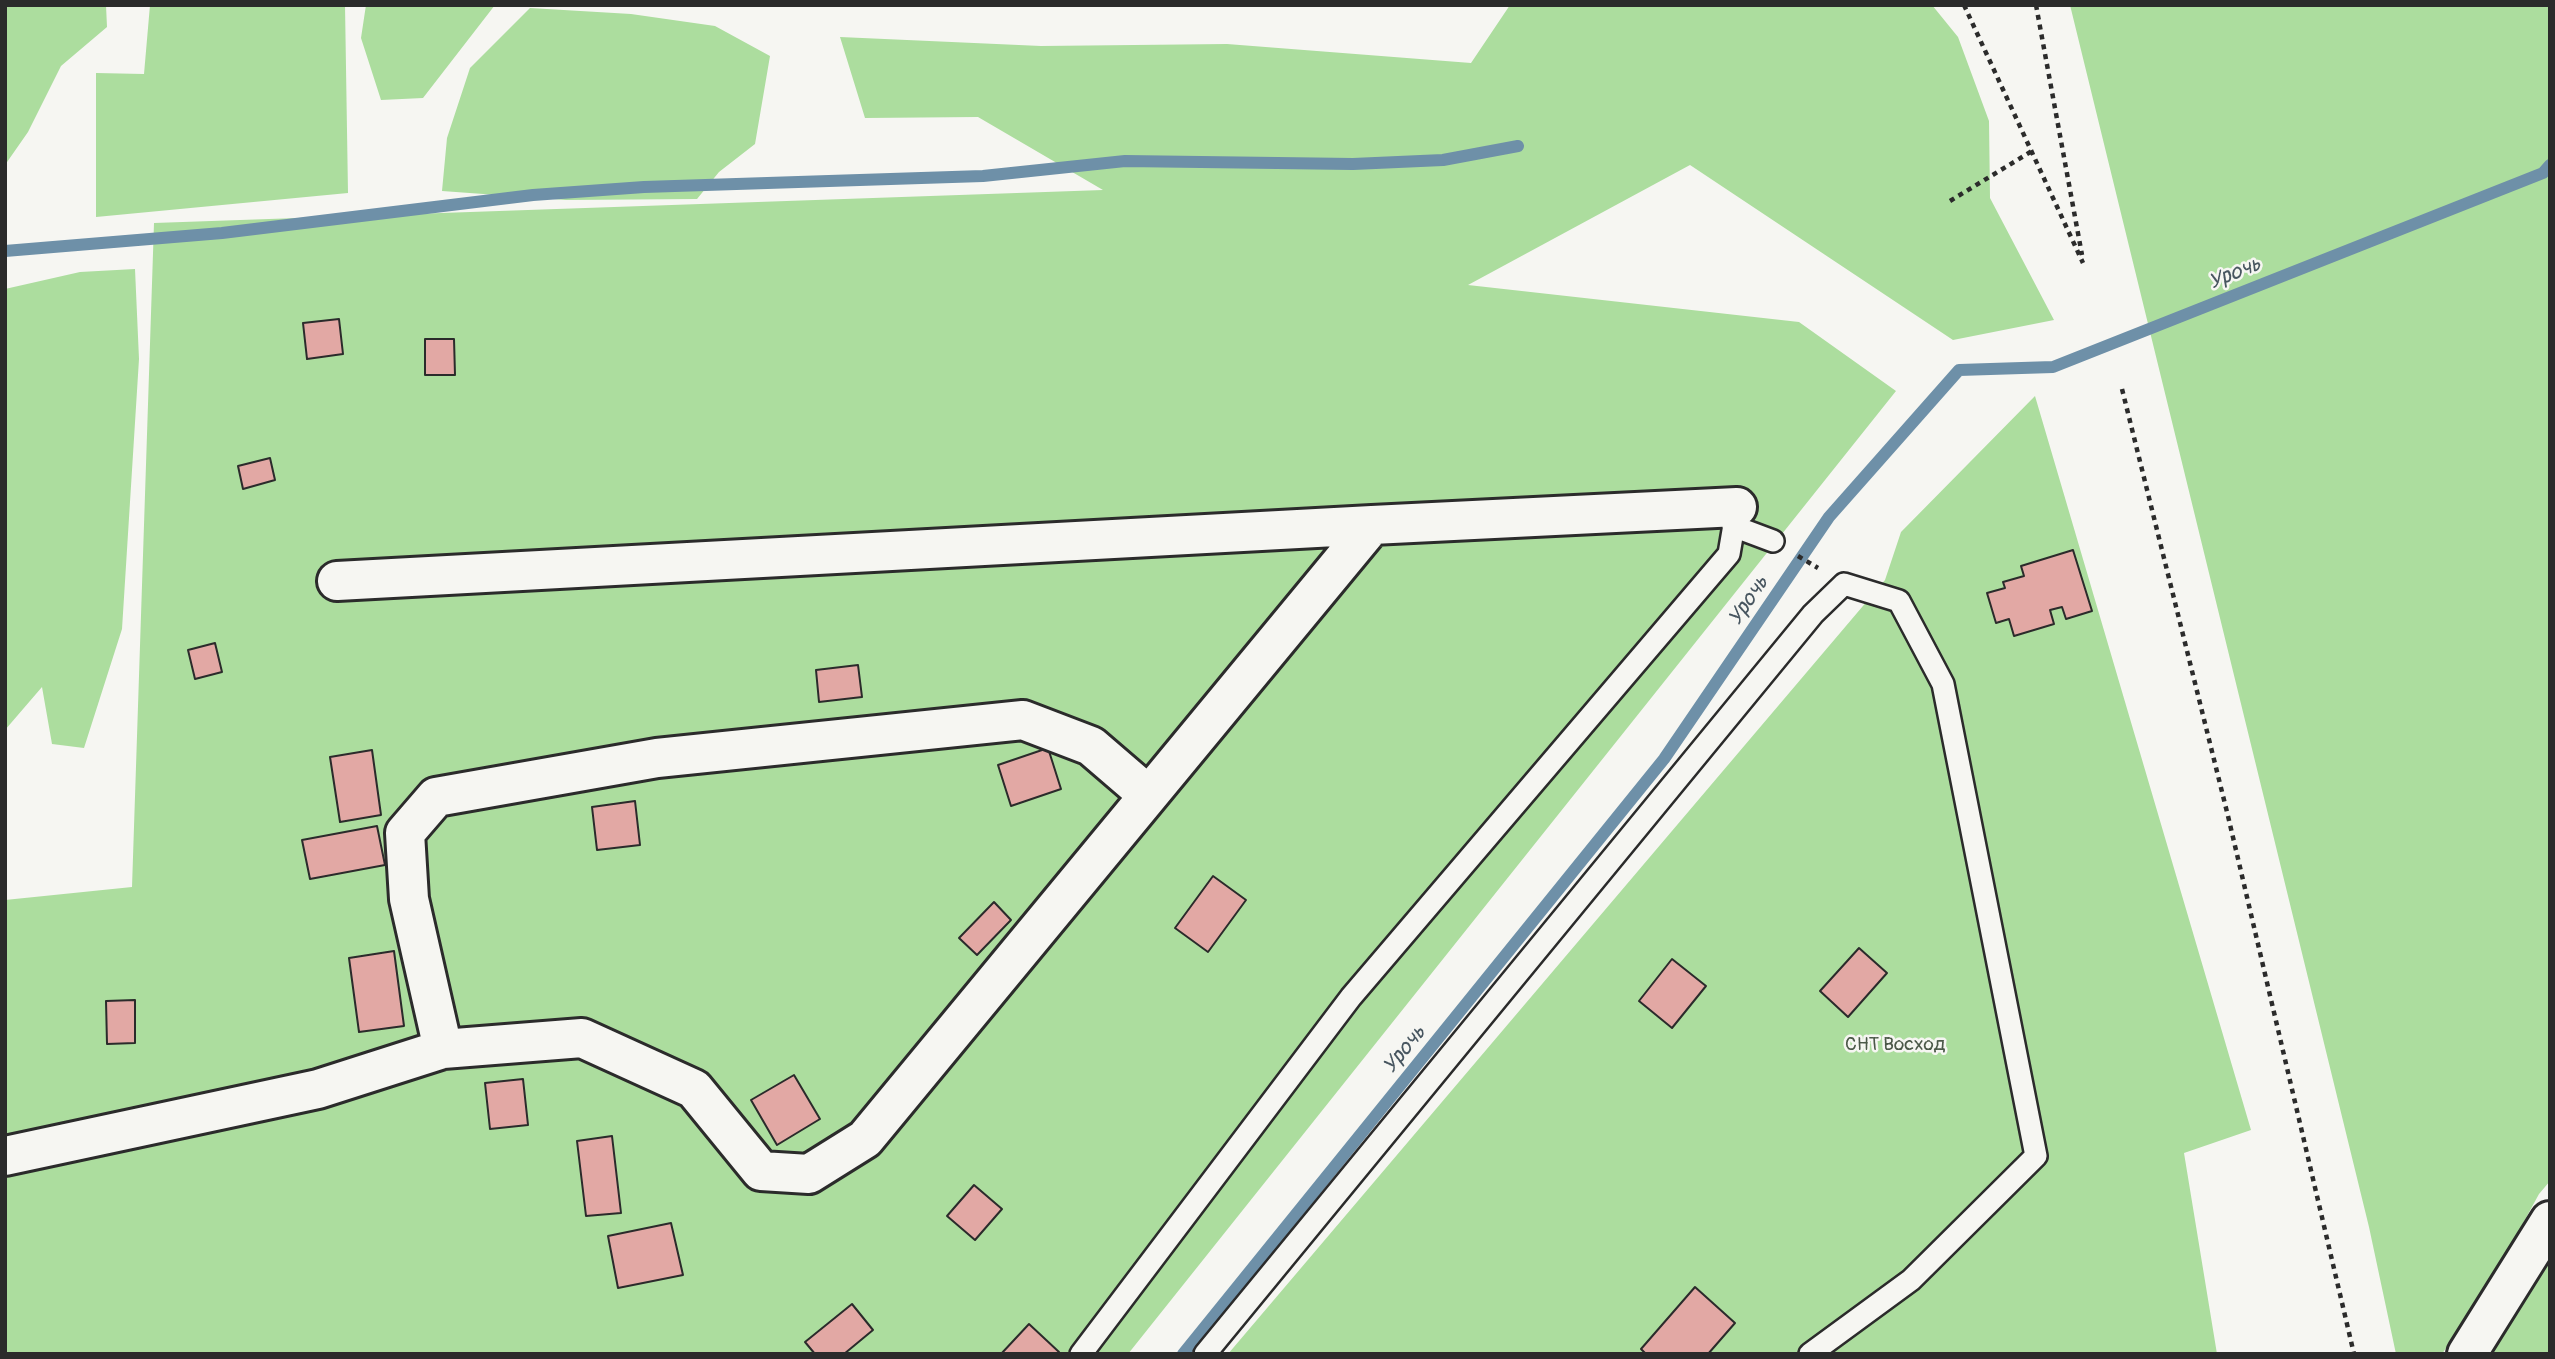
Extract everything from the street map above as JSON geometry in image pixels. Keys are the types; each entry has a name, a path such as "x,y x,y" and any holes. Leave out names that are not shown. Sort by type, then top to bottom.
{"street":[{"path":"337,580 1371,525 1735,517"},
{"path":"5,1156 318,1089 443,1049 582,1038 694,1089 761,1171 809,1174 865,1139 1371,525"},
{"path":"443,1049 409,900 405,833 436,797 657,758 1023,720 1091,746 1148,795"},
{"path":"2466,1354 2550,1221"}],"lane":[{"path":"1081,1354 1351,997 1729,554 1735,517 1773,541"},
{"path":"1205,1354 1805,625 1844,584 1899,601 1943,684 2036,1156 1911,1280 1810,1354"}],"path":[{"path":"1964,5 2083,263 2036,5"},
{"path":"1950,201 2032,151"},
{"path":"2122,389 2228,816 2354,1354"}],"green space":[{"path":"5,5 106,5 107,27 61,66 28,132 5,165"},
{"path":"150,5 345,5 348,193 96,217 96,73 144,74"},
{"path":"366,5 495,5 423,98 381,100 361,38"},
{"path":"1510,5 1932,5 1958,37 1989,121 1990,198 2054,320 1953,340 1690,165 1468,285 1799,322 1896,391 1128,1354 5,1354 5,900 132,887 154,223 1103,190 978,117 865,118 840,37 1041,46 1227,44 1471,63"},
{"path":"2070,5 2550,5 2550,1181 2539,1194 2493,1278 2442,1354 2396,1354 2369,1227"},
{"path":"530,8 631,14 715,26 770,56 755,144 719,172 697,199 566,200 442,191 447,138 470,68"},
{"path":"135,269 139,359 122,629 84,748 52,744 42,687 5,730 5,289 80,272"},
{"name":"СНТ Восход","path":"2035,396 2251,1130 2184,1153 2217,1354 1228,1354 1885,580 1901,532"},
{"path":"2550,1252 2550,1354 2484,1354"}],"building":[{"path":"339,319 343,354 307,359 303,323"},
{"path":"425,339 454,339 455,375 425,375"},
{"path":"270,458 275,480 243,489 238,466"},
{"path":"2073,550 2092,611 2066,619 2062,607 2050,610 2054,624 2014,636 2009,619 1996,623 1987,593 2005,588 2003,582 2024,576 2021,566"},
{"path":"215,643 222,672 195,679 188,650"},
{"path":"858,665 862,697 819,702 816,670"},
{"path":"1048,748 1061,789 1011,806 998,765"},
{"path":"372,750 381,815 340,822 330,757"},
{"path":"635,801 640,845 597,850 592,807"},
{"path":"377,826 385,865 310,879 302,840"},
{"path":"1213,876 1246,900 1208,952 1175,928"},
{"path":"994,902 1011,920 977,955 959,938"},
{"path":"1859,948 1887,973 1848,1017 1820,991"},
{"path":"394,951 404,1026 359,1032 349,958"},
{"path":"1672,959 1706,986 1672,1028 1639,1001"},
{"path":"135,1000 135,1043 107,1044 106,1001"},
{"path":"794,1075 820,1119 777,1145 751,1100"},
{"path":"523,1079 528,1125 490,1129 485,1083"},
{"path":"612,1136 621,1213 586,1216 577,1141"},
{"path":"974,1185 1002,1209 975,1240 947,1216"},
{"path":"671,1223 683,1275 618,1288 608,1236"},
{"path":"1695,1287 1735,1323 1708,1354 1646,1354 1641,1349"},
{"path":"852,1304 873,1330 844,1354 815,1354 805,1342"},
{"path":"1029,1324 1059,1352 1058,1354 1001,1354"}],"waterway":[{"path":"5,251 222,233 533,195 644,187 983,176 1125,161 1353,164 1443,160 1518,146"},
{"name":"Урочь","path":"1183,1354 1664,759 1829,517 1959,370 2053,367 2543,173 2550,165"}]}
